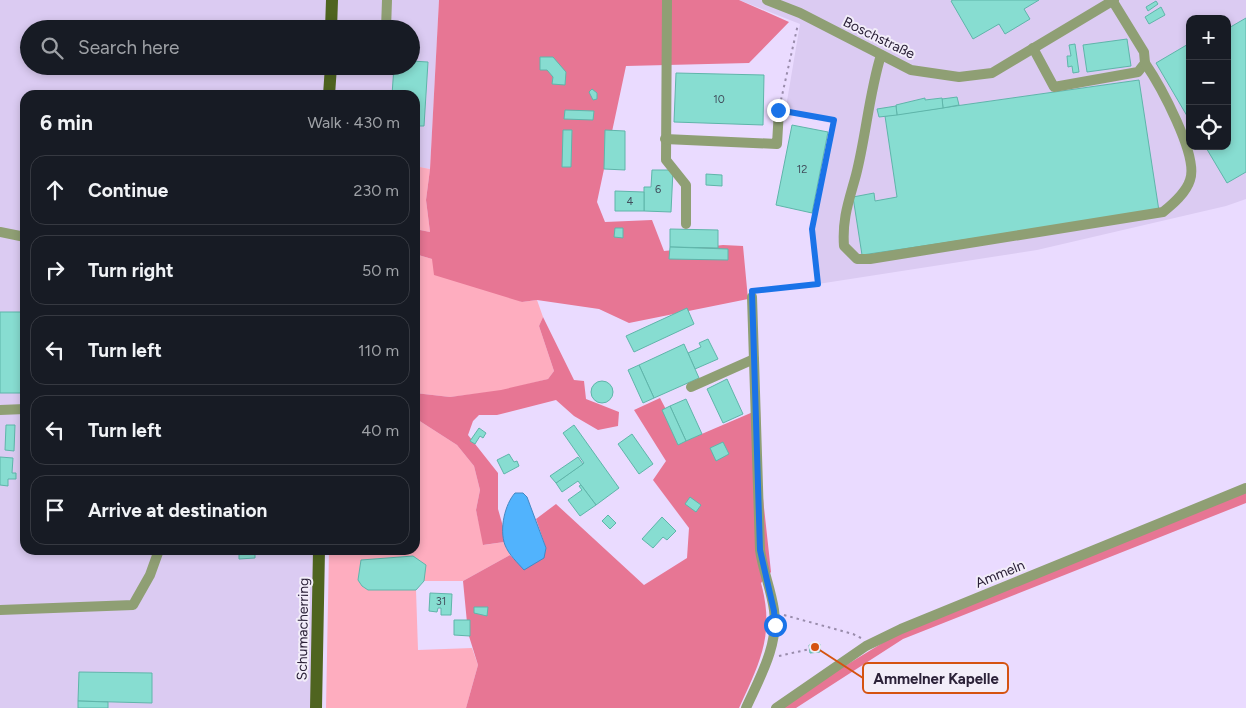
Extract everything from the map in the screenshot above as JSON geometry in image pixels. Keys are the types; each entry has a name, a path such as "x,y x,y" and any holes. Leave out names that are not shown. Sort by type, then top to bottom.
{"main road":[{"path":"331,20 332,0"},
{"path":"329,90 330,75"},
{"name":"Schumacherring","path":"316,708 319,555"}],"street":[{"path":"386,20 387,0"},
{"path":"667,0 666,160 686,185 686,224"},
{"name":"Boschstraße","path":"767,0 800,13 911,70 958,77 992,73 1113,0"},
{"path":"881,55 856,176 847,200 843,234 844,246 857,259 870,259 1163,212 1184,191 1190,181 1192,169 1186,146 1170,106 1146,63 1144,52 1113,0"},
{"path":"1033,48 1054,87 1138,72 1146,63"},
{"path":"665,139 777,144 778,110"},
{"path":"0,232 20,236"},
{"path":"746,708 769,657 775,625 774,611 760,550 752,297"},
{"path":"691,387 754,359"},
{"path":"0,410 20,409"},
{"name":"Ammeln","path":"776,708 866,646 902,629 1246,488"},
{"path":"0,610 132,605 150,575 157,555"}],"path":[{"path":"752,297 752,291 818,284 812,229 834,120 778,110 800,13"},
{"path":"774,611 825,628 853,634 862,639 866,646"},
{"path":"769,657 774,658 810,649"}],"shaded area":[{"path":"0,0 439,0 430,169 420,167 420,90 20,90 20,555 324,555 320,708 0,708"},
{"path":"439,0 739,0 789,22 749,63 626,66 597,202 605,222 652,220 664,251 723,245 743,246 748,299 629,323 599,309 537,300 522,302 434,275 432,259 420,255 420,230 430,232 426,200 430,169"},
{"path":"739,0 1246,0 1246,199 1226,206 1037,250 818,284 812,229 835,124 785,113 800,24"},
{"path":"420,167 430,169 426,200 430,232 420,230"},
{"path":"420,255 432,259 522,302 537,300 543,317 539,326 554,371 548,379 501,391 450,397 420,394"},
{"path":"543,317 574,380 584,381 586,399 619,412 618,426 598,430 574,416 556,400 497,415 479,415 473,421 468,435 498,473 498,509 504,530 504,542 483,545 476,510 480,490 474,466 457,445 420,421 420,394 450,397 501,390 548,379 554,371 539,326"},
{"path":"660,398 683,442 760,409 762,489 771,572 761,583 766,618 766,633 763,647 759,662 739,708 466,708 478,665 468,633 463,581 510,555 524,569 546,548 536,519 556,504 644,585 687,558 689,528 653,480 666,461 634,410"},
{"path":"420,421 457,445 474,466 480,490 476,510 484,545 504,542 510,555 463,581 424,581 413,556 362,560 358,580 368,590 416,590 418,650 472,648 478,665 466,708 326,708 329,555 420,555"},
{"path":"1246,490 1246,503 903,639 796,708 781,708 817,683 902,631"}],"water":[{"path":"515,493 523,493 527,497 546,548 544,558 524,570 513,558 503,539 504,517 508,504"}],"building":[{"path":"1039,0 1024,9 1030,19 1005,34 999,24 973,39 951,1"},
{"path":"1156,1 1158,4 1148,11 1146,7"},
{"path":"1161,7 1165,15 1149,24 1145,17"},
{"path":"1246,18 1246,172 1227,183 1207,150 1231,150 1231,27"},
{"path":"1127,39 1131,66 1087,72 1083,45"},
{"path":"1075,44 1079,72 1073,73 1072,66 1068,67 1067,56 1071,56 1069,45"},
{"path":"1186,45 1186,114 1156,63"},
{"path":"540,57 553,57 566,72 565,85 552,84 553,77 547,70 540,70"},
{"path":"420,62 428,62 424,126 420,126 420,90 392,90 393,75 420,75"},
{"path":"676,73 764,75 763,125 674,122"},
{"path":"1139,80 1159,211 862,255 853,197 874,193 875,201 897,197 885,116"},
{"path":"592,89 597,93 597,99 593,100 589,92"},
{"path":"957,97 959,105 943,108 942,99"},
{"path":"925,98 925,100 942,98 943,108 897,115 896,105"},
{"path":"896,106 897,115 879,117 877,109"},
{"path":"565,110 594,111 593,120 564,119"},
{"path":"792,125 828,132 812,213 776,205"},
{"path":"563,130 572,130 571,167 562,167"},
{"path":"605,130 625,131 625,170 604,169"},
{"path":"652,170 673,170 671,212 644,211 644,187 651,187"},
{"path":"706,174 722,175 722,186 706,185"},
{"path":"615,191 644,192 644,211 615,211"},
{"path":"615,228 623,228 623,238 614,237"},
{"path":"670,229 718,230 718,248 670,247"},
{"path":"670,247 728,249 728,260 669,259"},
{"path":"687,308 694,324 634,352 626,336"},
{"path":"0,312 20,312 20,393 0,393"},
{"path":"708,339 718,359 695,369 688,353 701,347 699,343"},
{"path":"684,344 699,378 654,398 639,365"},
{"path":"639,365 654,398 643,403 628,370"},
{"path":"727,379 743,414 723,423 707,389"},
{"path":"602,381 610,384 613,392 610,400 602,403 594,400 591,392 594,384"},
{"path":"686,399 702,434 686,441 670,406"},
{"path":"670,406 686,441 678,445 662,410"},
{"path":"6,425 15,425 14,451 5,450"},
{"path":"574,425 619,488 596,505 578,481 562,492 556,483 584,463 563,433"},
{"path":"479,428 486,433 483,438 480,436 475,444 470,441"},
{"path":"632,434 653,464 639,474 618,444"},
{"path":"723,442 729,454 716,461 710,448"},
{"path":"509,454 514,462 517,461 519,466 504,474 497,460"},
{"path":"0,457 13,458 12,473 16,473 16,479 8,479 8,486 0,485"},
{"path":"578,457 583,464 556,483 550,476"},
{"path":"581,485 596,505 580,516 568,500 582,490 579,486"},
{"path":"690,497 701,505 696,512 685,504"},
{"path":"608,515 616,523 610,529 602,521"},
{"path":"662,517 676,531 667,540 663,537 653,548 642,539"},
{"path":"239,555 255,555 255,558 239,559"},
{"path":"413,556 426,565 424,581 416,590 368,590 358,580 361,560"},
{"path":"430,593 452,594 451,615 441,615 441,608 438,608 437,612 429,611"},
{"path":"474,607 488,607 487,616 474,613"},
{"path":"454,620 470,620 470,636 454,635"},
{"path":"820,644 820,652 810,653 809,645"},
{"path":"79,672 152,673 152,703 78,701"},
{"path":"78,701 108,702 108,708 78,708"}],"place":[{"name":"Ammelner Kapelle","path":"815,647"}],"route":[{"path":"775,625 774,611 760,550 756,481 752,291 818,284 812,229 834,120 778,110"}]}
